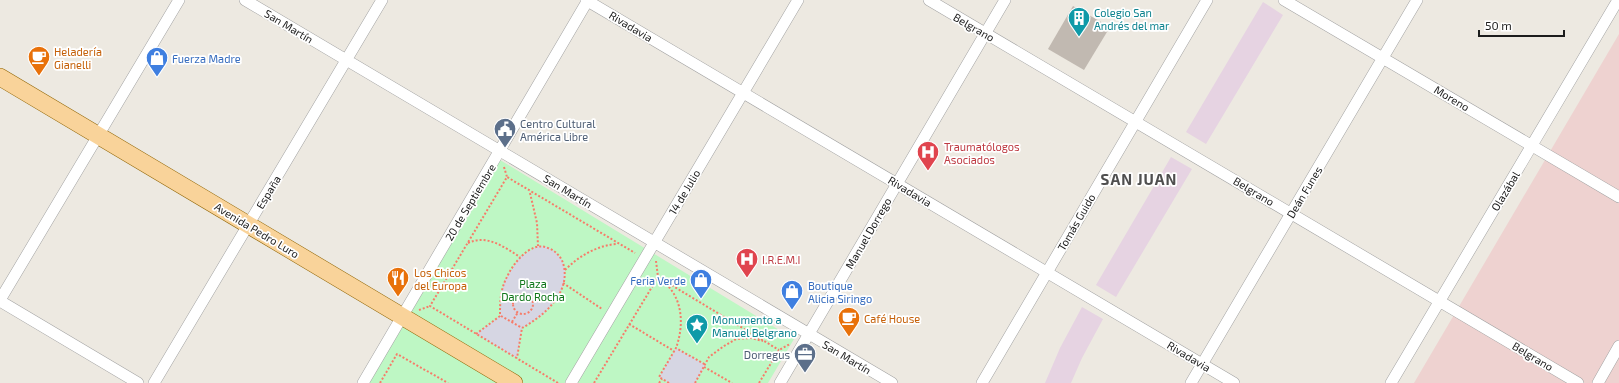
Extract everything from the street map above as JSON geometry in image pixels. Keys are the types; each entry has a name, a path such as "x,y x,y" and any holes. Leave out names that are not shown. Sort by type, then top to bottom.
{"main road":[{"name":"Avenida Pedro Luro","path":"0,78 514,383"}],"street":[{"path":"138,383 0,300 179,0"},
{"name":"San Martín","path":"245,0 892,383"},
{"name":"España","path":"154,383 382,0"},
{"name":"Rivadavia","path":"588,0 1234,383"},
{"name":"20 de Septiembre","path":"363,383 588,0"},
{"name":"14 de Julio","path":"571,383 798,0"},
{"name":"Belgrano","path":"929,0 1578,383"},
{"name":"Manuel Dorrego","path":"780,383 1005,0"},
{"name":"Tomás Guido","path":"982,383 1207,0"},
{"name":"Moreno","path":"1284,0 1384,57 1619,196"},
{"name":"Deán Funes","path":"1191,383 1417,0"},
{"name":"Olazábal","path":"1391,383 1618,0"},
{"path":"1598,383 1619,346"}],"path":[{"path":"558,383 430,306 507,177 636,254"},
{"path":"530,193 537,223 538,246"},
{"path":"468,243 476,239 489,241 503,246 520,257"},
{"path":"565,270 577,259 591,250 616,244"},
{"path":"500,316 501,293 505,280 520,257 538,246 548,247 555,252 562,260 565,270 563,283 559,293 550,307 541,316 522,328 517,358"},
{"path":"594,383 658,277 779,350 759,383"},
{"path":"664,281 676,296 680,307 680,332 676,348 659,377 669,383"},
{"path":"563,283 602,309"},
{"path":"521,294 530,296 533,302 530,310 525,314 518,312 513,304 515,298 521,294"},
{"path":"512,322 518,312"},
{"path":"476,334 500,316"},
{"path":"500,316 522,328"},
{"path":"629,324 674,351"},
{"path":"695,383 709,357 736,340 750,338 766,342"},
{"path":"676,348 732,383"},
{"path":"380,383 397,354 443,382 448,383"},
{"path":"659,383 662,379"}],"shaded area":[{"path":"1263,2 1283,15 1206,144 1186,132"},
{"path":"1619,34 1619,383 1414,383"},
{"path":"1171,157 1192,169 1116,297 1096,285"},
{"path":"538,246 548,247 562,260 565,270 565,278 562,289 550,307 541,316 522,328 517,358 476,334 500,316 501,293 505,280 520,257"},
{"path":"1082,307 1103,319 1082,358 1071,383 1045,383 1060,348"},
{"path":"676,348 706,365 695,383 669,383 659,377"}],"green space":[{"name":"Plaza Dardo Rocha","path":"500,160 794,339 768,383 369,383"}],"building":[{"name":"Colegio San Andrés del mar","path":"1073,6 1110,27 1084,70 1048,49"}],"place":[{"name":"Colegio San Andrés del mar","path":"1079,38"},
{"name":"Heladería Gianelli","path":"39,76"},
{"name":"Fuerza Madre","path":"157,78"},
{"name":"Centro Cultural América Libre","path":"505,148"},
{"name":"Traumatólogos Asociados","path":"928,172"},
{"name":"I.R.E.M.I","path":"747,278"},
{"name":"Los Chicos del Europa","path":"398,298"},
{"name":"Feria Verde","path":"701,300"},
{"name":"Boutique Alicia Siringo","path":"792,310"},
{"name":"Café House","path":"849,338"},
{"name":"Monumento a Manuel Belgrano","path":"697,344"},
{"name":"Dorregus","path":"805,374"}],"district":[{"name":"SAN JUAN","path":"1139,179"}]}
